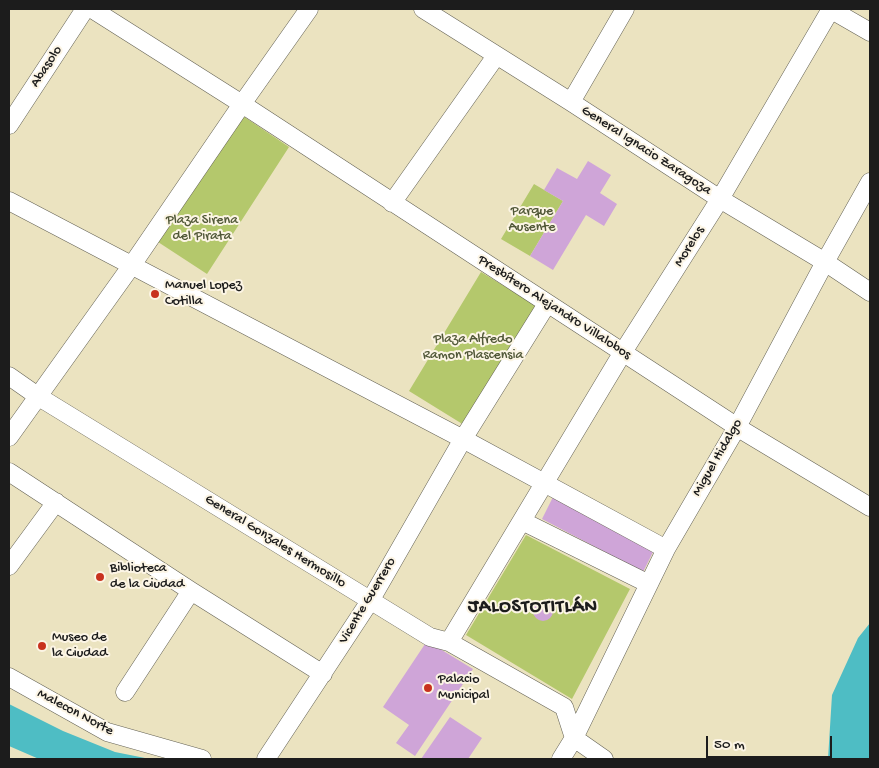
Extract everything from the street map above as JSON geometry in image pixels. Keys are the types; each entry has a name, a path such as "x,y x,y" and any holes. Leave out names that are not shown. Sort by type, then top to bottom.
{"street":[{"name":"Abasolo","path":"9,125 85,9"},
{"name":"Presbítero Alejandro Villalobos","path":"92,9 242,104 737,427 870,507"},
{"path":"9,437 132,265 309,9"},
{"path":"571,102 626,9"},
{"path":"831,9 870,32"},
{"name":"Morelos","path":"450,642 623,352 720,199 831,9"},
{"name":"General Ignacio Zaragoza","path":"433,11 496,56 870,292"},
{"path":"392,203 496,56"},
{"name":"Miguel Hidalgo","path":"561,759 574,738 642,581 666,549 737,427 870,182"},
{"path":"9,201 463,439 666,549"},
{"name":"Vicente Guerrero","path":"266,759 370,601 463,439 547,304"},
{"name":"General Gonzales Hermosillo","path":"9,376 38,396 430,637 450,642 564,708 574,738"},
{"path":"9,472 191,591 323,674"},
{"path":"9,566 56,502"},
{"path":"522,521 642,581"},
{"path":"125,692 191,591"},
{"name":"Malecon Norte","path":"9,677 107,732 202,759"},
{"path":"574,738 604,759"}],"green space":[{"name":"Plaza Sirena del Pirata","path":"243,116 289,147 207,274 158,242"},
{"name":"Parque Ausente","path":"534,184 563,201 530,256 501,239"},
{"name":"Plaza Alfredo Ramon Plascensia","path":"481,272 537,306 464,425 409,391"},
{"path":"526,535 630,589 572,699 466,635"}],"water":[{"path":"870,623 870,759 828,759 832,695 858,638"},
{"path":"9,704 63,731 115,752 150,759 39,759 9,746"}],"building":[{"path":"588,161 611,175 600,193 617,204 604,226 586,215 553,270 530,256 563,201 544,190 557,168 577,179"},
{"path":"553,497 654,550 643,572 542,519"},
{"path":"543,601 550,604 553,611 550,618 543,621 536,618 533,611 536,604"},
{"name":"Palacio Municipal","path":"427,641 473,669 415,756 396,743 409,725 383,707"},
{"path":"450,717 482,738 468,759 421,759"}],"place":[{"name":"Manuel Lopez Cotilla","path":"155,294"},
{"name":"Biblioteca de la Ciudad","path":"100,577"},
{"name":"Museo de la Ciudad","path":"42,646"},
{"name":"Palacio Municipal","path":"428,688"}],"district":[{"name":"JALOSTOTITLÁN","path":"533,608"}]}
